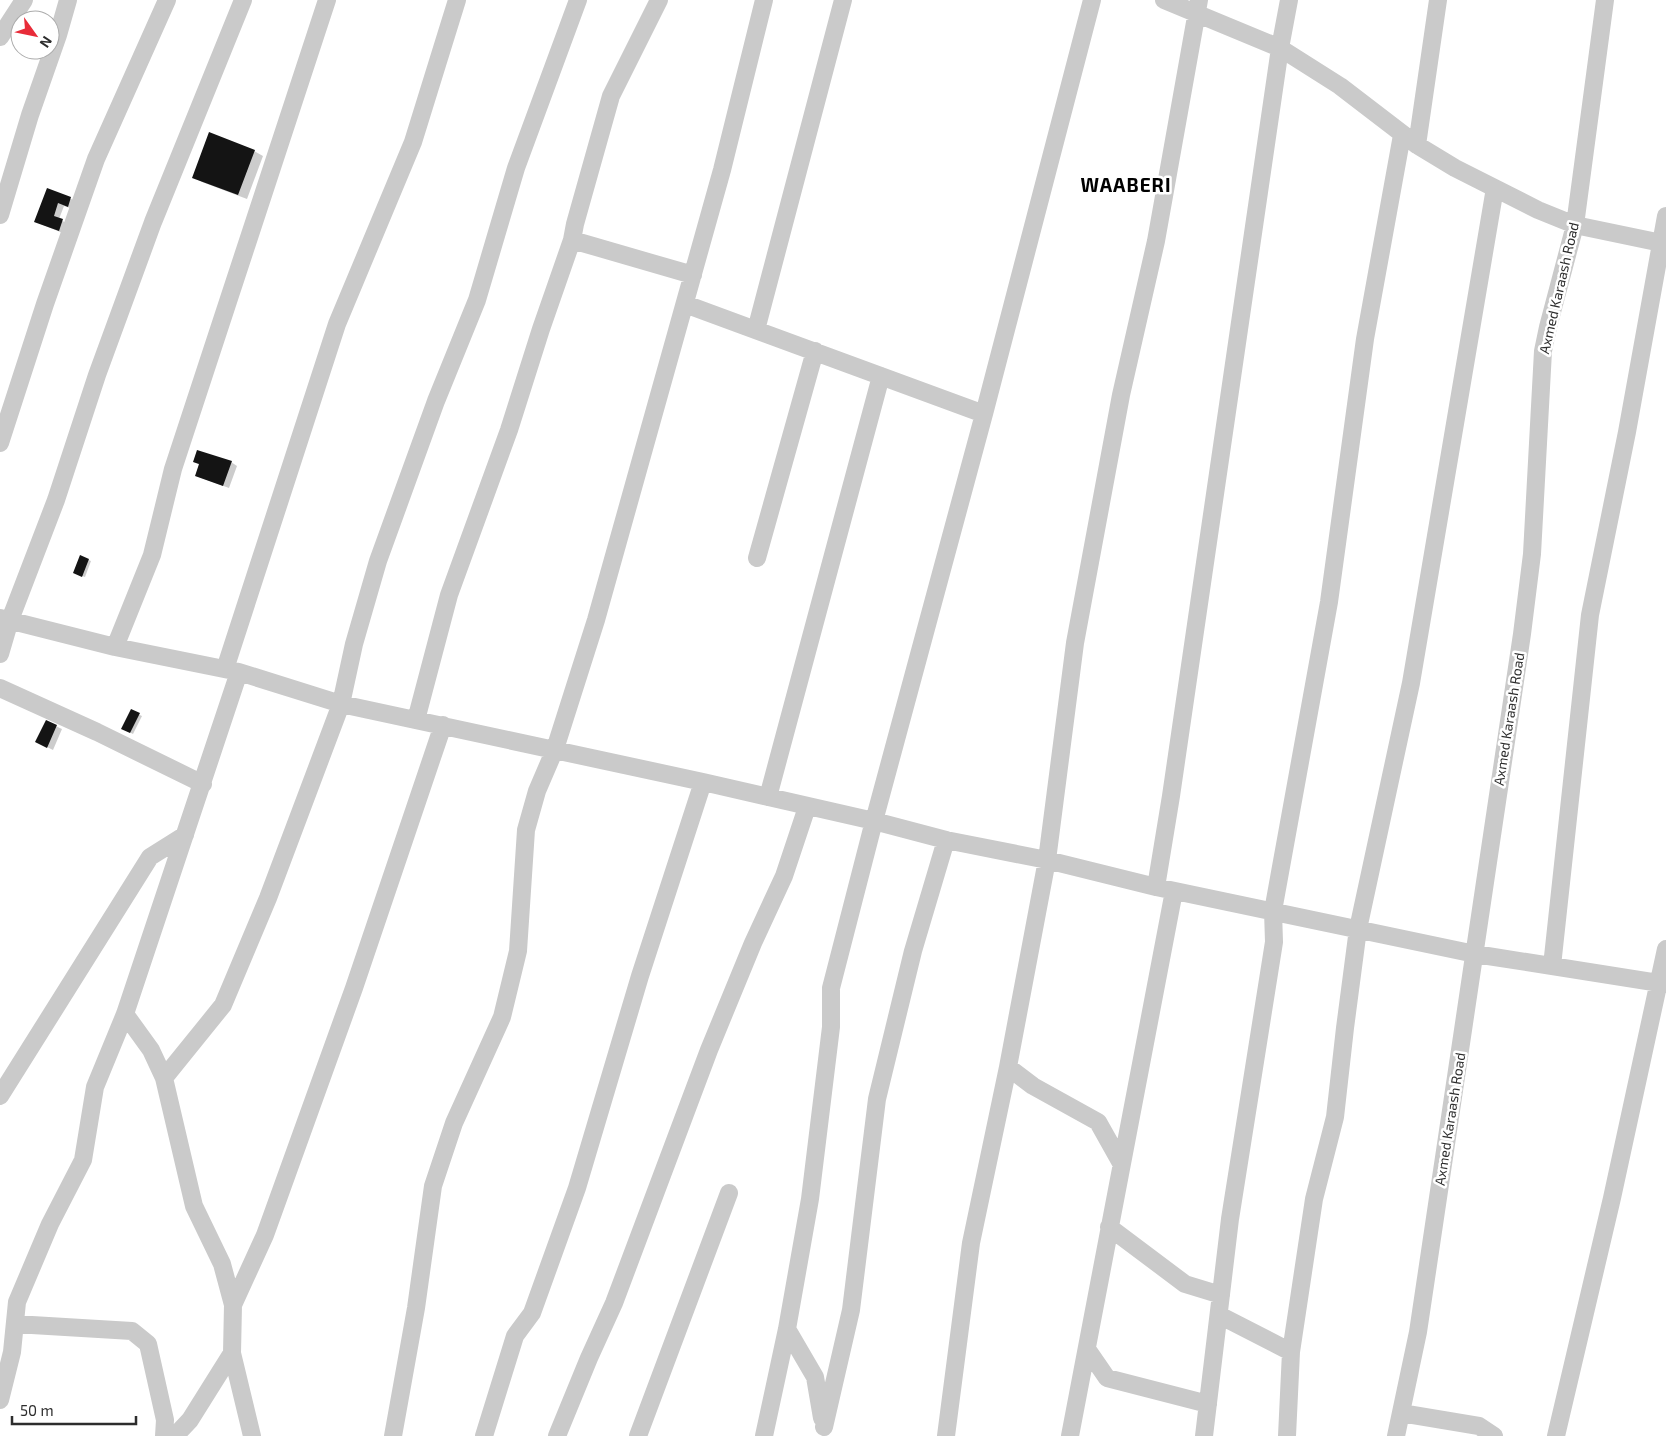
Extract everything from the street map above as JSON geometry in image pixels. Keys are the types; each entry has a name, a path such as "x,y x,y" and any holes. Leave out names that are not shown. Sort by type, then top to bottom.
{"street":[{"path":"0,37 24,0"},
{"path":"0,216 30,115 68,0"},
{"path":"0,443 45,304 96,159 167,0"},
{"path":"0,654 5,619 56,500 97,375 153,222 243,0"},
{"path":"115,647 152,555 173,469 327,0"},
{"path":"0,1400 12,1352 17,1302 50,1224 83,1160 95,1087 126,1014 203,784 232,671 337,324 413,142 457,0"},
{"path":"164,1078 223,1005 268,898 341,704 354,644 378,561 436,400 477,300 516,168 578,0"},
{"path":"416,720 449,595 509,430 540,328 572,240 611,96 659,0"},
{"path":"393,1436 416,1308 433,1186 454,1124 502,1017 518,952 526,830 537,791 555,749 596,620 722,170 764,0"},
{"path":"756,330 843,0"},
{"path":"764,1436 787,1329 811,1190 831,1027 831,988 1092,0"},
{"path":"1164,0 1198,7 1280,48 1340,86 1416,146 1538,210 1575,224 1664,243"},
{"path":"1156,887 1280,48 1289,0"},
{"path":"1416,146 1438,0"},
{"name":"Axmed Karaash Road","path":"1396,1436 1418,1332 1522,634 1531,563 1544,351 1548,327 1575,224 1605,0"},
{"path":"946,1436 972,1244 1047,860 1075,643 1121,395 1156,241 1198,7"},
{"path":"1204,1436 1230,1219 1274,942 1273,911 1329,602 1365,339 1402,135"},
{"path":"1287,1436 1292,1352 1314,1199 1335,1117 1358,929 1411,683 1496,188"},
{"path":"1552,966 1590,615 1664,243 1666,216"},
{"path":"572,240 693,274"},
{"path":"685,304 984,414"},
{"path":"757,558 815,351"},
{"path":"768,797 881,376"},
{"path":"5,619 115,647 232,671 341,704 703,782 874,821 946,840 1047,860 1174,891 1474,954 1662,983"},
{"path":"0,688 97,732 203,784"},
{"path":"233,1305 265,1235 354,988 444,725"},
{"path":"484,1436 515,1336 532,1314 578,1188 640,976 703,782"},
{"path":"557,1436 614,1303 708,1050 753,943 784,876 807,807"},
{"path":"0,1096 150,857 185,835"},
{"path":"824,1431 851,1310 877,1099 912,951 946,840"},
{"path":"1070,1436 1174,891"},
{"path":"1556,1436 1662,983 1666,949"},
{"path":"126,1014 152,1050 164,1078 194,1206 222,1264 233,1305 232,1353 252,1436"},
{"path":"1008,1067 1033,1086 1098,1122 1121,1162"},
{"path":"638,1436 729,1193"},
{"path":"1109,1227 1185,1284 1221,1295"},
{"path":"1219,1315 1292,1352"},
{"path":"15,1324 132,1331 148,1344 165,1420 164,1436"},
{"path":"787,1329 815,1377 824,1431"},
{"path":"1087,1349 1107,1378 1208,1404"},
{"path":"174,1436 190,1420 232,1353"},
{"path":"1401,1413 1479,1426 1494,1436"}],"building":[{"path":"209,132 255,150 238,195 192,178"},
{"path":"47,188 71,197 68,207 58,203 54,216 63,219 59,231 34,222"},
{"path":"197,450 232,461 223,486 195,476 199,464 193,462"},
{"path":"80,555 89,559 82,577 73,573"},
{"path":"131,709 140,713 130,733 121,729"},
{"path":"46,720 57,725 47,748 35,742"}],"district":[{"name":"WAABERI","path":"1126,185"}]}
